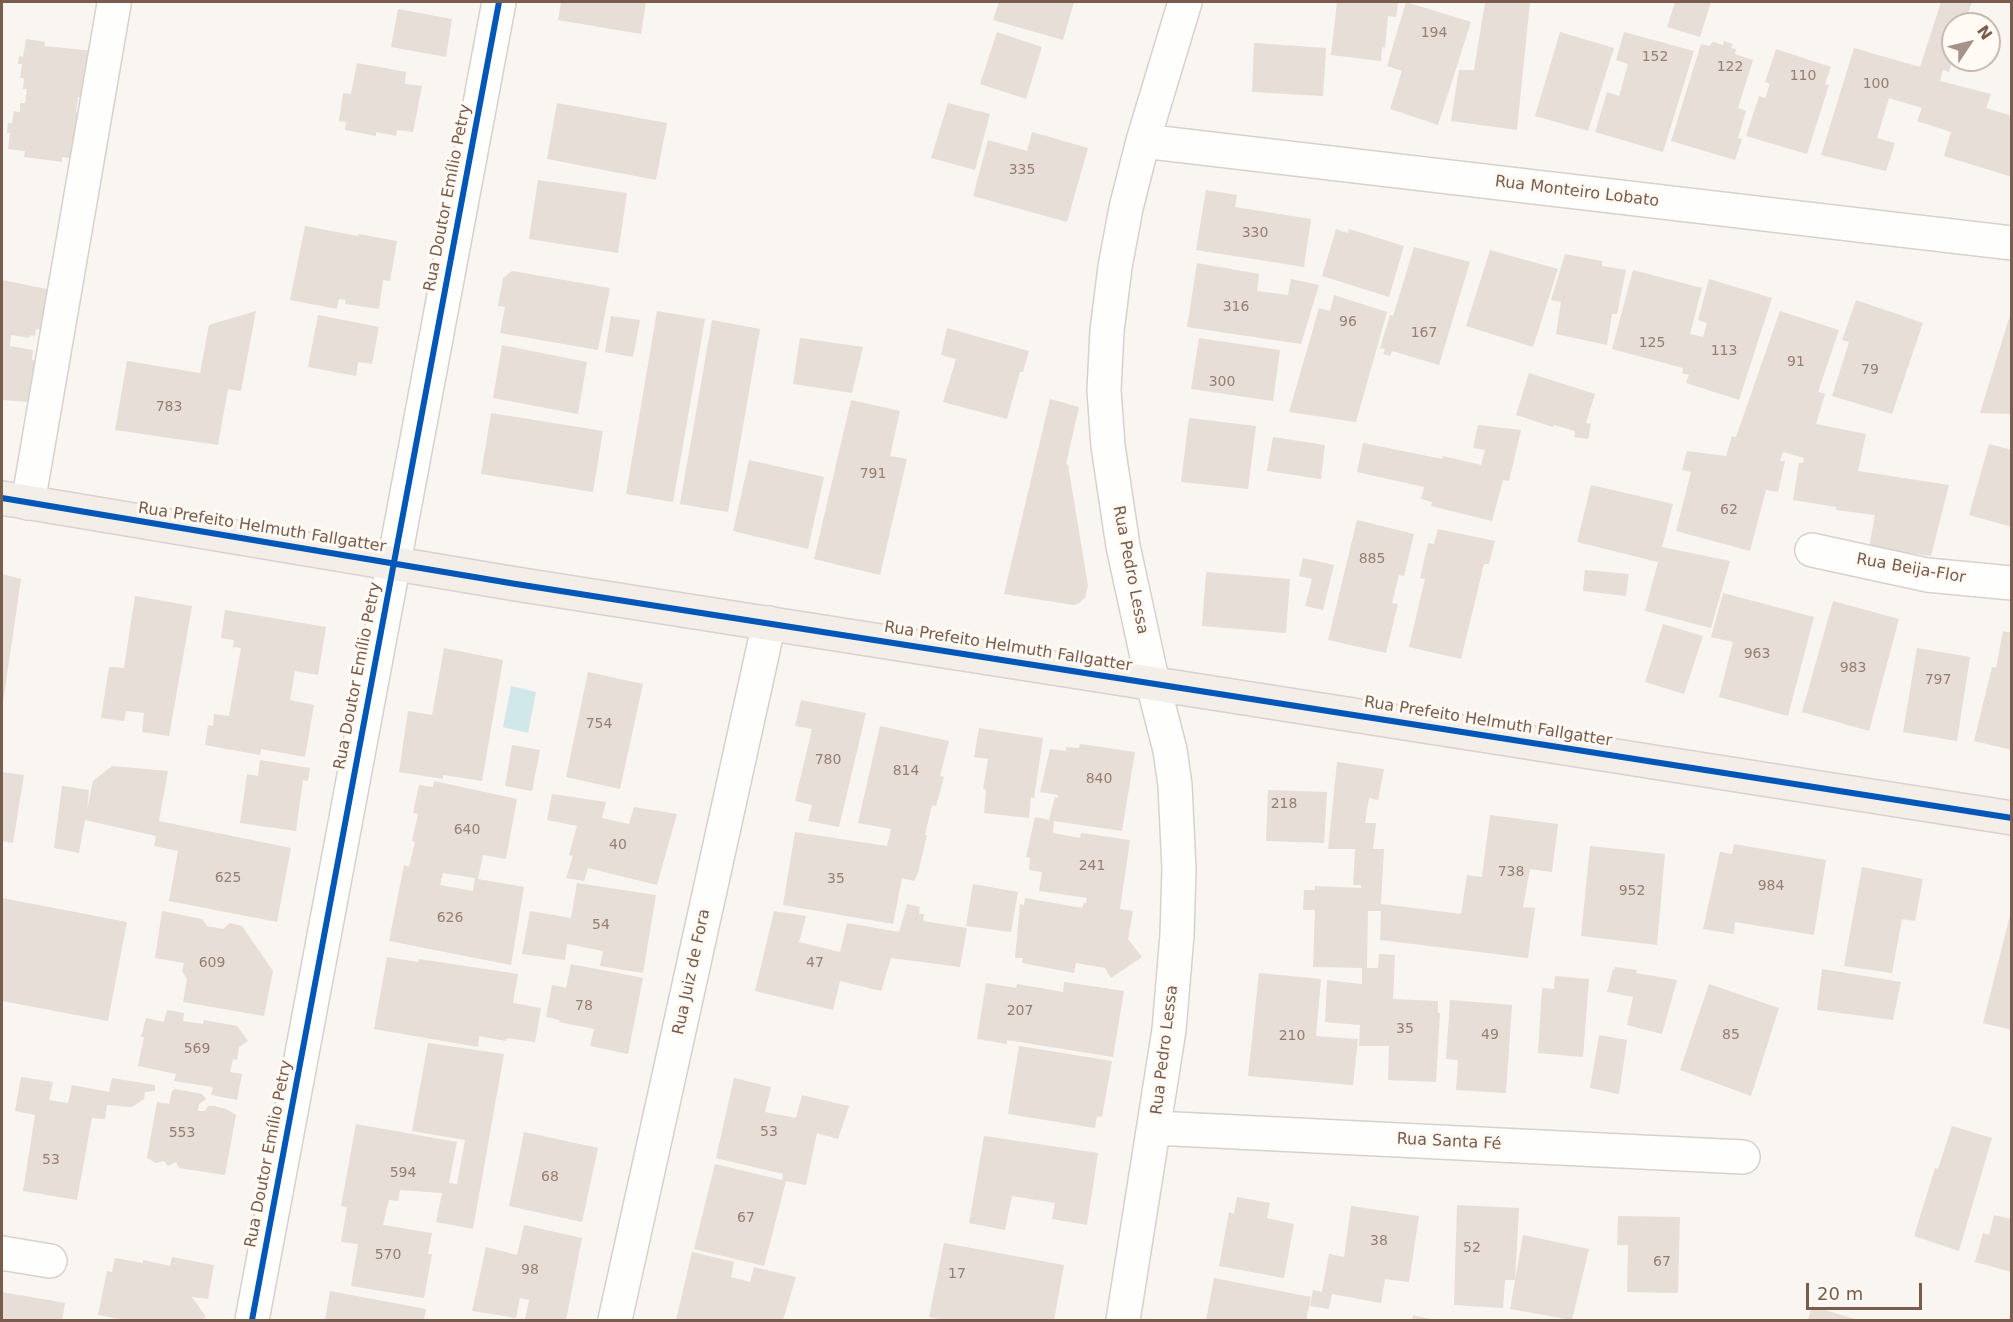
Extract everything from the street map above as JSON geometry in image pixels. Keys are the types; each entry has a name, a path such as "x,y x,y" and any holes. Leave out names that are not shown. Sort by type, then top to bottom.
{"main road":[{"name":"Rua Prefeito Helmuth Fallgatter","path":"15,501 393,564 2012,818"}],"street":[{"name":"Rua Doutor Emílio Petry","path":"252,1320 499,2"},
{"name":"Rua Pedro Lessa","path":"1123,1320 1169,1030 1177,935 1179,869 1170,750 1123,546 1108,446 1104,390 1107,331 1115,267 1126,208 1143,141 1185,2"},
{"path":"15,501 114,4"},
{"name":"Rua Monteiro Lobato","path":"1143,141 2012,243"},
{"name":"Rua Beija-Flor","path":"1812,550 1927,575 2012,583"},
{"name":"Rua Juiz de Fora","path":"615,1320 769,623"},
{"name":"Rua Santa Fé","path":"1155,1128 1743,1157"},
{"path":"2,1253 50,1261"}],"water":[{"path":"511,686 536,692 528,733 503,727"}],"building":[{"path":"561,2 646,2 641,34 558,20"},
{"path":"999,2 1074,2 1063,40 993,20"},
{"path":"1337,2 1398,2 1396,17 1388,16 1385,48 1382,47 1381,61 1331,55"},
{"path":"1406,2 1471,22 1438,125 1390,109 1402,71 1387,66"},
{"path":"1485,2 1530,2 1517,130 1451,121 1459,70 1474,70"},
{"path":"1675,2 1711,2 1700,37 1667,27"},
{"path":"1941,2 1972,2 1968,12 1941,12 1942,72 1940,81 1991,94 1986,108 2012,116 2012,177 1944,156 1951,132 1917,121 1922,108 1889,98 1877,138 1895,143 1886,171 1821,155 1854,48 1920,67"},
{"path":"398,9 452,19 446,57 391,47"},
{"path":"997,32 1042,47 1026,99 980,84"},
{"path":"1560,32 1614,48 1588,131 1535,116"},
{"path":"1624,32 1694,51 1663,152 1595,132 1607,92 1619,96 1628,64 1616,60"},
{"path":"26,39 45,42 44,46 95,51 82,97 78,97 76,112 81,113 79,159 62,157 62,162 24,157 25,151 8,149 10,133 7,133 8,123 12,123 14,111 20,112 20,103 25,103 27,89 23,89 24,78 20,78 22,64 18,64 19,56 23,57"},
{"path":"1724,41 1733,44 1731,48 1736,49 1735,54 1753,60 1738,108 1746,111 1738,138 1742,139 1735,160 1671,141 1701,44 1709,46 1713,42 1723,45"},
{"path":"1254,43 1326,48 1323,96 1252,92"},
{"path":"1776,49 1831,67 1825,84 1829,85 1807,154 1746,136 1759,96 1765,98 1770,84 1765,82"},
{"path":"357,63 406,72 405,84 422,86 413,132 397,130 396,136 376,132 376,136 345,130 346,122 339,121 343,93 351,94"},
{"path":"557,103 667,123 656,180 547,159"},
{"path":"948,103 990,114 975,170 931,158"},
{"path":"1032,132 1088,148 1067,222 973,196 988,140 1027,151"},
{"path":"538,180 627,193 618,253 529,239"},
{"path":"1206,190 1237,195 1235,207 1311,219 1304,267 1196,250"},
{"path":"305,226 397,241 390,281 383,280 379,309 345,304 346,300 339,299 337,309 290,300"},
{"path":"1336,229 1348,233 1349,229 1404,246 1389,297 1322,276"},
{"path":"1414,247 1470,262 1439,365 1392,351 1390,356 1383,354 1385,349 1380,348 1390,315 1393,316"},
{"path":"1490,250 1558,269 1533,347 1466,326"},
{"path":"1565,254 1602,261 1602,266 1626,270 1617,314 1612,314 1607,345 1556,334 1561,302 1551,300"},
{"path":"1197,263 1259,274 1257,291 1288,295 1291,279 1319,285 1301,344 1187,327"},
{"path":"1633,270 1702,288 1690,334 1703,337 1707,323 1698,320 1709,279 1772,298 1739,400 1686,383 1689,375 1682,373 1683,368 1612,349"},
{"path":"512,271 610,288 598,350 500,333 505,307 498,306 503,278"},
{"path":"2,280 47,289 41,330 36,329 35,336 30,335 29,338 11,335 10,346 33,350 32,360 36,361 30,402 2,400"},
{"path":"1334,295 1387,312 1356,422 1289,412 1319,308 1330,311"},
{"path":"1856,300 1923,323 1892,414 1832,396 1849,342 1842,340"},
{"path":"256,311 241,391 228,389 218,445 115,430 127,361 200,373 209,325"},
{"path":"657,311 705,319 673,502 626,494"},
{"path":"1780,311 1839,330 1818,392 1825,394 1816,424 1866,434 1858,471 1949,485 1931,556 1869,548 1875,515 1836,510 1836,507 1793,500 1799,463 1803,463 1804,458 1783,452 1780,461 1785,461 1778,492 1766,490 1750,551 1676,531 1691,472 1682,470 1687,451 1726,456 1732,436 1736,437"},
{"path":"2011,312 2012,414 1980,413"},
{"path":"318,315 379,327 372,364 358,362 356,376 308,367"},
{"path":"611,316 640,320 633,357 605,352"},
{"path":"712,320 760,329 728,512 680,504"},
{"path":"947,328 1029,351 1023,372 1020,372 1007,419 943,402 956,359 941,355"},
{"path":"800,338 863,347 852,393 793,384"},
{"path":"1199,338 1280,350 1273,401 1191,389"},
{"path":"502,345 587,362 578,414 493,398"},
{"path":"1529,373 1595,394 1586,423 1591,424 1588,439 1574,437 1575,431 1554,425 1553,427 1516,415"},
{"path":"1050,399 1079,407 1066,464 1088,586 1085,598 1073,605 1004,594"},
{"path":"851,400 900,411 890,456 907,459 880,575 814,559"},
{"path":"491,413 603,431 593,492 481,474"},
{"path":"1189,418 1256,426 1248,489 1181,482"},
{"path":"1478,425 1521,430 1509,481 1503,480 1492,521 1431,506 1432,502 1421,499 1424,487 1357,472 1363,443 1442,459 1443,456 1481,465 1485,450 1473,448"},
{"path":"1273,437 1325,445 1321,479 1267,471"},
{"path":"1989,444 2012,450 2012,527 1969,515"},
{"path":"749,460 824,477 808,549 733,531"},
{"path":"1591,485 1673,504 1662,547 1730,561 1711,628 1645,611 1658,562 1577,542"},
{"path":"1357,520 1414,534 1404,576 1399,575 1392,603 1398,604 1386,653 1328,640"},
{"path":"1438,529 1495,541 1489,564 1484,564 1461,659 1409,647 1425,579 1420,578 1428,543 1434,544"},
{"path":"1303,558 1334,565 1323,610 1305,606 1312,579 1299,576"},
{"path":"1585,570 1629,574 1626,596 1583,591"},
{"path":"1206,572 1290,579 1286,633 1202,626"},
{"path":"2,574 21,579 3,702 2,702"},
{"path":"1723,593 1814,617 1788,716 1719,697 1733,642 1711,637"},
{"path":"135,596 192,606 169,736 142,732 144,713 126,711 124,721 101,718 109,667 124,668"},
{"path":"1833,601 1899,619 1869,731 1802,712"},
{"path":"225,610 326,627 318,675 295,671 290,700 314,705 305,757 261,749 260,755 205,745 208,725 213,726 214,714 229,716 241,648 233,647 234,640 221,638"},
{"path":"1663,624 1703,636 1684,694 1645,682"},
{"path":"2003,631 2012,633 2012,750 1974,741 1992,667 1996,668"},
{"path":"444,648 503,660 482,781 443,775 443,779 399,772 408,711 432,715"},
{"path":"1917,648 1970,657 1957,741 1903,732"},
{"path":"588,672 643,684 620,789 566,777"},
{"path":"801,700 866,713 839,827 808,821 812,805 795,801 812,729 795,726"},
{"path":"880,726 949,741 940,776 944,777 936,806 932,805 918,873 914,881 902,878 893,924 783,905 795,832 887,846 891,829 858,823"},
{"path":"979,728 1043,738 1029,818 984,813 986,790 983,789 988,759 974,757"},
{"path":"1080,744 1135,752 1122,831 1054,821 1053,833 1080,838 1081,833 1130,840 1120,909 1133,911 1128,939 1142,957 1111,978 1105,968 1076,963 1074,973 1022,963 1023,958 1015,958 1020,904 1024,905 1025,898 1082,908 1086,903 1087,898 1039,891 1042,872 1029,870 1030,858 1026,857 1035,817 1049,820 1055,797 1058,798 1058,795 1040,792 1050,749 1066,751 1066,747 1079,748"},
{"path":"512,745 540,750 532,791 505,786"},
{"path":"260,760 310,768 308,781 303,780 296,831 240,823 247,774 258,776"},
{"path":"1337,762 1384,769 1378,800 1369,798 1365,823 1376,823 1373,849 1384,849 1381,904 1461,914 1467,875 1482,877 1490,815 1558,824 1552,872 1530,869 1523,907 1535,908 1528,958 1380,940 1381,911 1368,911 1367,968 1378,968 1379,954 1395,955 1393,999 1438,1001 1438,1013 1440,1013 1436,1082 1388,1080 1389,1046 1359,1046 1360,1025 1325,1022 1327,980 1362,984 1362,968 1313,967 1315,910 1303,910 1304,890 1315,890 1315,886 1361,888 1361,885 1353,885 1355,849 1328,849"},
{"path":"112,766 168,771 159,821 291,848 277,922 169,901 178,851 154,846 156,836 85,820 79,853 54,848 62,786 89,790 87,810 93,781"},
{"path":"2,772 24,775 13,843 2,841"},
{"path":"434,781 517,799 506,859 483,855 478,879 524,887 511,965 389,941 404,865 409,867 415,842 412,841 418,814 413,813 419,785 433,787","holes":["443,873 475,878 473,891 440,885"]},
{"path":"1268,790 1327,792 1324,843 1266,841"},
{"path":"552,794 606,802 602,818 629,824 634,807 677,814 657,885 588,868 584,881 566,878 573,856 569,855 577,826 547,820"},
{"path":"1734,844 1826,860 1814,935 1735,922 1734,934 1703,929 1720,852 1732,854"},
{"path":"1590,846 1665,854 1657,945 1581,936"},
{"path":"1862,867 1923,879 1915,921 1902,919 1892,973 1844,966"},
{"path":"577,883 656,895 643,973 600,966 603,951 567,944 565,960 522,954 530,911 571,918"},
{"path":"973,884 1018,892 1011,932 966,926"},
{"path":"2,898 127,922 108,1021 2,1001"},
{"path":"907,904 920,907 919,914 924,914 923,921 967,928 960,967 891,958 881,991 840,981 833,1010 755,991 774,911 806,916 799,942 840,952 847,923 899,932"},
{"path":"162,911 202,919 207,926 223,929 230,923 242,926 273,971 264,1016 183,1002 187,979 182,971 184,963 155,958"},
{"path":"2012,911 2012,1030 1983,1023"},
{"path":"387,957 418,962 419,959 518,974 513,1003 541,1008 535,1042 507,1038 506,1041 479,1036 478,1047 374,1029"},
{"path":"571,964 643,978 628,1054 590,1046 594,1029 546,1017 552,985 566,988"},
{"path":"1615,967 1677,980 1662,1034 1627,1025 1633,997 1607,992"},
{"path":"1822,969 1901,982 1893,1020 1817,1010"},
{"path":"1259,973 1321,979 1316,1036 1358,1039 1353,1085 1248,1076"},
{"path":"1555,976 1589,979 1583,1057 1538,1053 1542,988 1554,989"},
{"path":"1064,982 1124,991 1113,1057 1007,1040 1007,1044 977,1039 986,983 1016,988 1017,984 1063,992"},
{"path":"1709,984 1779,1008 1751,1096 1680,1070"},
{"path":"1450,1000 1512,1005 1506,1093 1456,1090 1458,1060 1446,1059"},
{"path":"167,1010 184,1013 183,1021 203,1024 204,1020 237,1026 248,1041 239,1047 237,1060 233,1059 230,1072 242,1074 237,1100 211,1095 213,1087 174,1081 176,1074 138,1066 144,1037 141,1037 146,1018 164,1022"},
{"path":"1599,1035 1627,1040 1619,1094 1590,1088"},
{"path":"428,1043 504,1054 473,1229 436,1222 442,1193 400,1190 398,1201 389,1200 383,1225 432,1233 428,1254 432,1254 424,1298 351,1286 358,1244 341,1242 347,1207 341,1206 356,1124 457,1142 449,1183 457,1184 465,1140 412,1131"},
{"path":"1019,1046 1112,1061 1102,1117 1097,1116 1095,1128 1008,1114"},
{"path":"21,1077 53,1082 49,1100 68,1103 72,1085 109,1092 112,1078 155,1085 155,1091 145,1092 144,1099 132,1107 107,1105 105,1119 92,1118 77,1200 23,1191 35,1115 15,1111"},
{"path":"734,1078 771,1087 765,1112 796,1118 802,1095 849,1106 838,1139 817,1133 806,1185 786,1181 764,1266 694,1249 715,1164 782,1180 783,1174 716,1158"},
{"path":"175,1089 202,1094 206,1099 199,1104 198,1111 205,1111 208,1106 214,1106 236,1115 225,1175 179,1168 176,1162 168,1166 164,1161 156,1163 147,1158 157,1102 169,1104 172,1091"},
{"path":"1952,1126 1992,1138 1959,1251 1914,1236 1935,1168 1938,1169"},
{"path":"524,1132 598,1148 582,1222 509,1206"},
{"path":"984,1136 1098,1153 1087,1225 1052,1219 1055,1203 1012,1196 1005,1230 969,1223"},
{"path":"1237,1197 1270,1203 1267,1218 1294,1224 1284,1278 1219,1266 1229,1212 1234,1214"},
{"path":"1457,1205 1519,1208 1515,1280 1505,1280 1503,1308 1454,1305"},
{"path":"1351,1206 1419,1216 1409,1282 1385,1279 1381,1303 1332,1294 1329,1309 1310,1306 1313,1290 1322,1292 1329,1254 1344,1257"},
{"path":"1994,1215 2012,1219 2012,1272 1975,1262 1983,1233 1989,1235"},
{"path":"1618,1216 1680,1217 1678,1293 1627,1292 1628,1245 1617,1245"},
{"path":"524,1225 582,1238 566,1320 525,1319 529,1300 520,1298 516,1318 472,1311 486,1247 517,1255"},
{"path":"1523,1235 1589,1249 1572,1320 1510,1309"},
{"path":"944,1243 1064,1265 1054,1320 945,1320 929,1317"},
{"path":"692,1252 734,1262 731,1277 750,1282 754,1267 796,1277 783,1320 676,1320"},
{"path":"172,1257 214,1265 208,1299 192,1297 206,1317 200,1320 125,1320 98,1315 107,1271 112,1272 115,1258 143,1263 143,1260 170,1266"},
{"path":"1214,1278 1311,1297 1306,1320 1206,1320"},
{"path":"330,1291 426,1309 424,1320 325,1320"},
{"path":"2,1292 65,1303 62,1320 2,1320"},
{"path":"1812,1306 1858,1320 1808,1320"},
{"path":"1413,1315 1435,1320 1412,1320"}],"cycle path":[{"path":"252,1320 499,2"},
{"path":"2,498 516,584 2012,818"}]}
